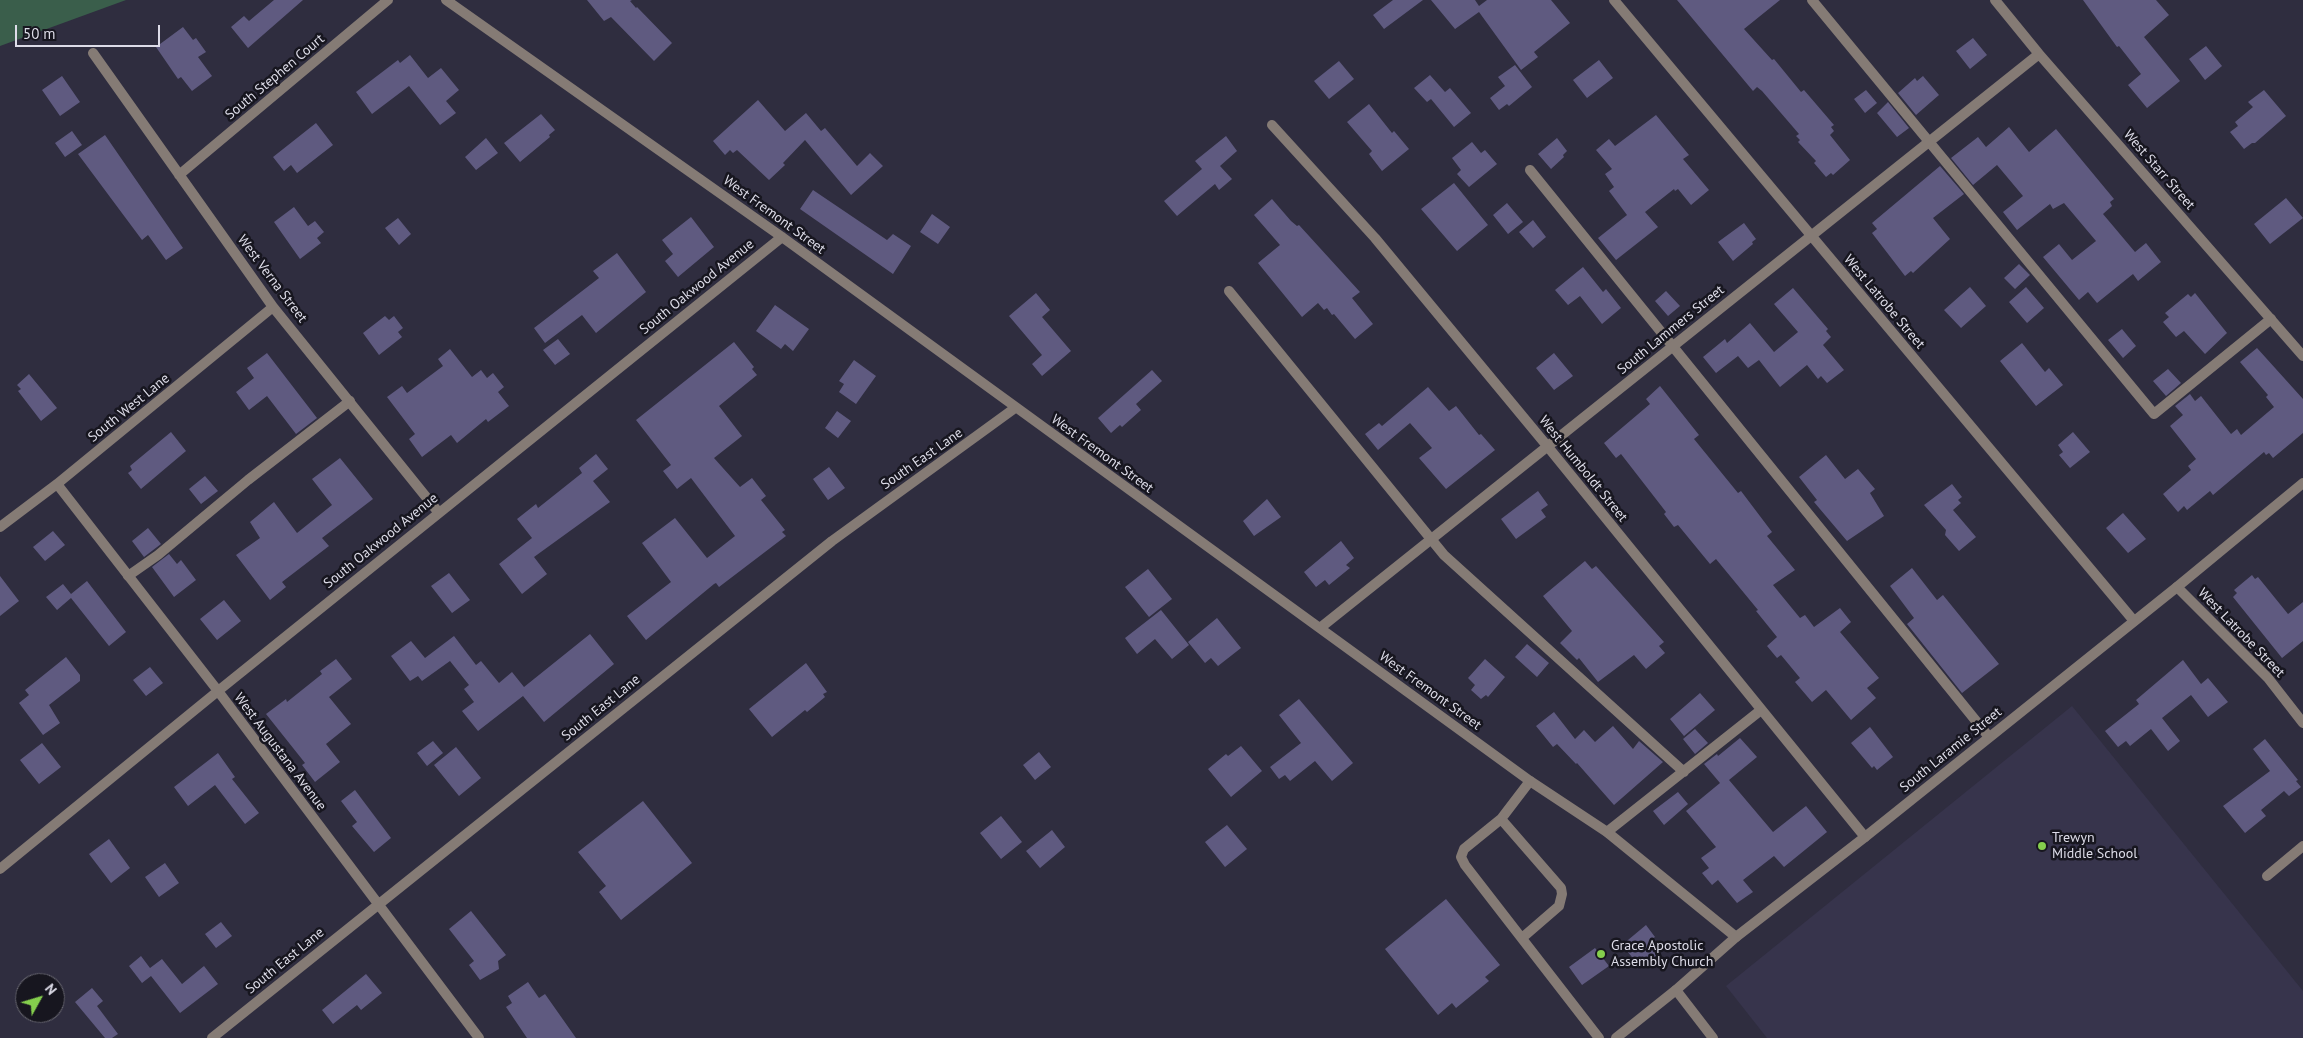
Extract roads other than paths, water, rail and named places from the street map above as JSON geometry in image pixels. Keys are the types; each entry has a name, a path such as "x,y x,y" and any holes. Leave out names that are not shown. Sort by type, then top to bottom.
{"street":[{"name":"South Stephen Court","path":"179,175 388,0"},
{"name":"West Fremont Street","path":"446,0 782,237 1530,781 1607,832 1736,937"},
{"name":"West Latrobe Street","path":"1614,0 2134,621"},
{"path":"1812,0 2154,414 2271,319"},
{"name":"West Starr Street","path":"1995,0 2039,54 2303,356"},
{"name":"West Verna Street","path":"93,54 273,307 439,512"},
{"name":"South Lammers Street","path":"1320,628 2039,54"},
{"name":"West Humboldt Street","path":"1272,125 1352,210 1548,447 1865,837"},
{"path":"1530,170 1989,737"},
{"name":"South Oakwood Avenue","path":"0,869 439,512 782,237"},
{"path":"1229,291 1444,555 1684,772"},
{"name":"South West Lane","path":"0,527 57,484 273,307"},
{"path":"128,576 350,402"},
{"name":"South East Lane","path":"212,1038 824,547 1015,408"},
{"name":"West Augustana Avenue","path":"57,484 218,691 479,1038"},
{"name":"South Laramie Street","path":"1616,1038 1676,990 1736,937 1865,837 2302,486"},
{"name":"West Latrobe Street","path":"2177,588 2268,678 2303,722"},
{"path":"1607,832 1761,710"},
{"path":"1530,781 1501,819 1464,849 1461,857 1464,865 1599,1038"},
{"path":"1501,819 1561,888 1562,894 1558,906 1522,938"},
{"path":"2267,876 2303,846"},
{"path":"1676,990 1713,1038"}],"place":[{"name":"Trewyn Middle School","path":"2042,846"},
{"name":"Grace Apostolic Assembly Church","path":"1601,954"}]}
